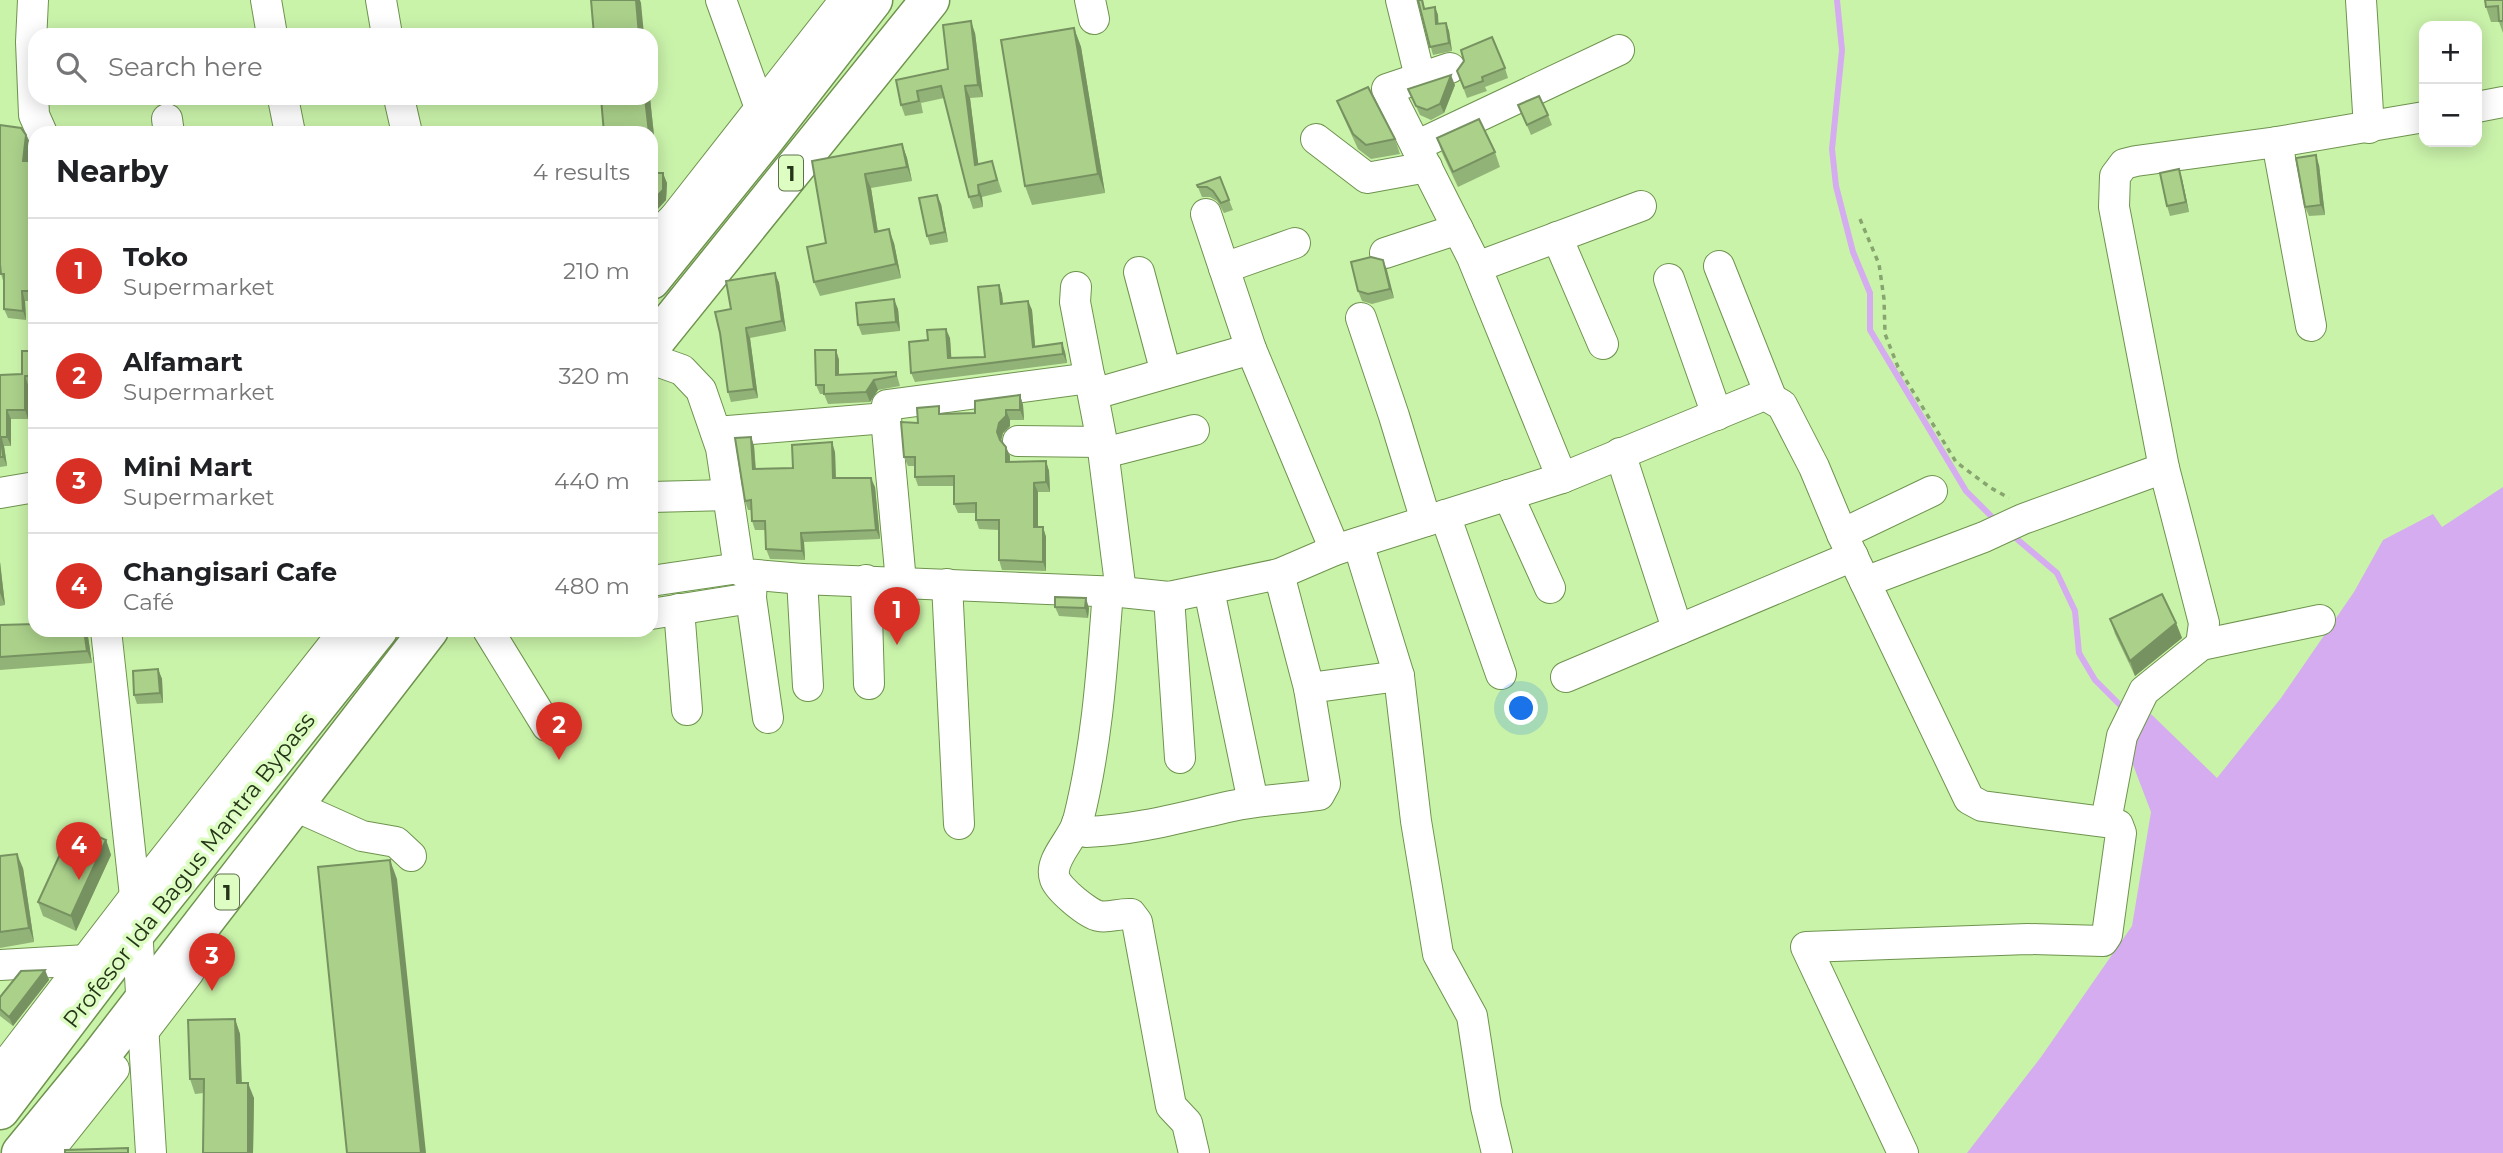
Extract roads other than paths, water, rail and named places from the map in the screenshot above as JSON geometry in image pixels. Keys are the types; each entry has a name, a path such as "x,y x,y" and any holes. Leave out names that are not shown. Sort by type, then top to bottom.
{"highway":[{"name":"1","path":"658,271 873,0"},
{"name":"1","path":"658,337 930,0"},
{"name":"Profesor Ida Bagus Mantra Bypass","path":"0,1110 136,914 372,637"},
{"name":"Profesor Ida Bagus Mantra Bypass","path":"21,1153 98,1059 143,1015 203,922 424,637"}],"street":[{"path":"32,28 33,0"},
{"path":"266,0 271,28"},
{"path":"381,0 386,28"},
{"path":"721,0 760,108"},
{"path":"658,233 674,218 845,0"},
{"path":"1401,0 1420,77"},
{"path":"2361,0 2369,128"},
{"path":"1316,139 1367,178 1421,157 1619,50"},
{"path":"1450,68 1387,89 1477,267 1562,478"},
{"path":"2482,106 2503,102"},
{"path":"34,105 34,115 39,126"},
{"path":"284,105 289,126"},
{"path":"401,105 405,126"},
{"path":"2201,645 2204,623 2164,468 2115,207 2115,176 2124,164 2136,161 2277,142 2419,118"},
{"path":"2277,142 2312,326"},
{"path":"674,218 717,199"},
{"path":"1477,267 1641,206"},
{"path":"1206,214 1251,349 1347,547 1399,676 1416,821 1438,954 1472,1016 1486,1107 1497,1153"},
{"path":"1385,253 1458,229"},
{"path":"1557,237 1603,344"},
{"path":"1224,268 1295,243"},
{"path":"1719,267 1770,397"},
{"path":"1139,272 1166,373"},
{"path":"1669,279 1717,415"},
{"path":"1076,288 1075,302 1103,448 1115,592 1090,769 1077,823 1069,842 1054,863 1055,879 1068,895 1091,913 1101,917 1131,914 1137,922 1171,1106 1187,1123 1194,1153"},
{"path":"1361,318 1394,416 1500,674"},
{"path":"901,582 886,418 889,404 1092,386 1166,373 1251,349"},
{"path":"658,361 682,370 697,384 716,432 747,581 768,718"},
{"path":"658,581 866,580 1169,597 1279,574 1347,547 1562,478 1765,396 1770,397 1782,405 1814,467 1853,557 1969,799 1982,806 2106,821 2118,825 2121,833 2107,935 2102,941 2028,939 1806,947 1903,1153"},
{"path":"716,432 886,418"},
{"path":"1018,442 1103,448 1194,430"},
{"path":"1620,453 1673,616 1680,629"},
{"path":"1566,677 1853,557 1984,537 2031,516 2164,468"},
{"path":"0,493 28,488"},
{"path":"1853,557 1932,491"},
{"path":"658,497 729,495"},
{"path":"1508,495 1550,588"},
{"path":"1077,823 1086,832 1110,831 1185,819 1253,802 1319,795 1325,784 1309,688 1279,574"},
{"path":"802,579 808,686"},
{"path":"866,580 869,684"},
{"path":"687,710 665,612 747,581"},
{"path":"947,584 959,824"},
{"path":"1209,590 1253,802"},
{"path":"1169,597 1180,758"},
{"path":"2106,821 2122,736 2144,691 2201,645 2320,620"},
{"path":"107,637 136,914 151,1153"},
{"path":"4,1059 87,960 136,914 340,637"},
{"path":"492,637 547,726"},
{"path":"1309,688 1399,676"},
{"path":"295,806 362,836 396,842 411,856"},
{"path":"0,965 87,960"},
{"path":"47,1153 143,1015"}],"waterway":[{"path":"1837,0 1842,50 1832,149 1836,186 1853,252 1870,293 1870,330 1966,491 1997,522"},
{"path":"2011,534 2057,573 2075,611 2079,653 2095,680 2126,711"}],"place":[{"name":"Toko","path":"897,645"},
{"name":"Alfamart","path":"559,760"},
{"name":"Changisari Cafe","path":"79,880"},
{"name":"Mini Mart","path":"212,991"}]}
